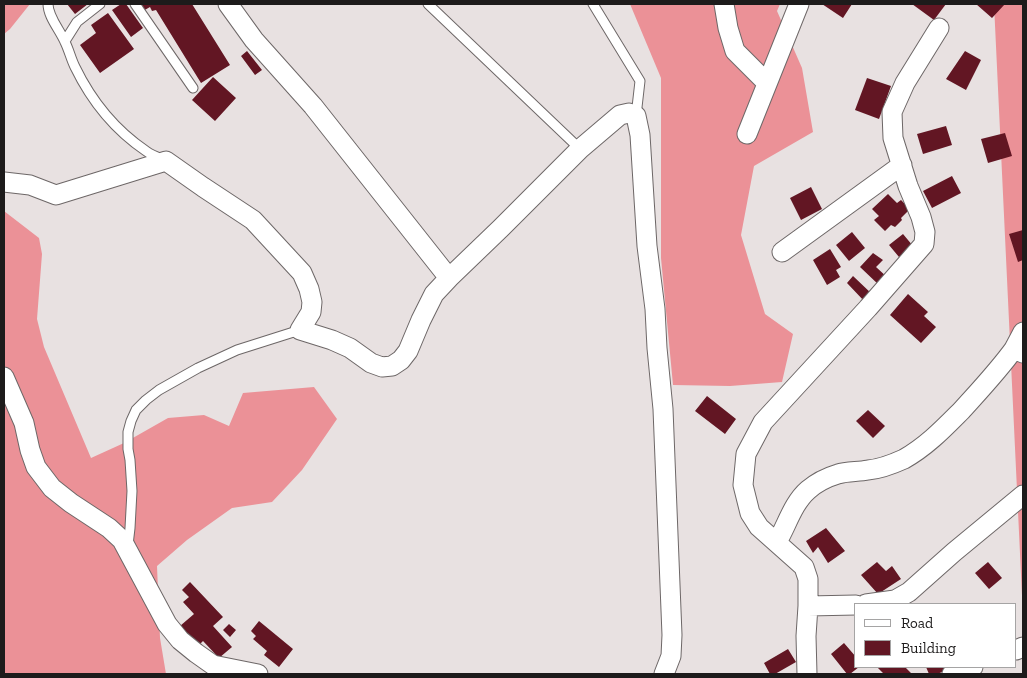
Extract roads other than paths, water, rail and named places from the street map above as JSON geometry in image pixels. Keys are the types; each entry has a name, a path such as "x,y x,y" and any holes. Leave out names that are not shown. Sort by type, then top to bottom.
{"street":[{"path":"228,4 254,40 313,106 449,278"},
{"path":"724,4 728,28 736,51 768,82"},
{"path":"747,134 799,4"},
{"path":"807,674 808,579 804,566 759,527 750,513 744,485 746,454 764,422 924,244 925,232 921,217 908,186 893,138 892,112 905,83 938,28"},
{"path":"4,182 30,185 56,195 166,161 253,220 286,254 302,274 309,289 312,302 310,312 300,330 350,348 371,363 382,367 392,366 401,360 408,351 420,320 434,294 449,278 580,150 620,115 629,113 636,116 640,135 648,246 656,309 657,348 664,409 672,635 671,656 664,674"},
{"path":"782,252 902,165"},
{"path":"777,542 799,500 808,490 839,473 888,466 921,448 942,431 1019,351 1023,332"},
{"path":"4,377 24,424 36,467 43,478 71,503 109,528 122,540 167,624 180,640 213,665 258,674"},
{"path":"873,603 895,600 908,592 1023,496"},
{"path":"808,606 854,605"},
{"path":"952,674 970,668"}],"lane":[{"path":"48,4 48,10 65,41 74,65 89,93 107,116 132,140 147,152 166,161"},
{"path":"65,41 77,22 100,4"},
{"path":"135,4 193,88"},
{"path":"428,4 580,150"},
{"path":"593,4 640,80 636,116"},
{"path":"128,550 132,491 128,432 136,410 159,390 198,368 236,350 300,330"}]}
